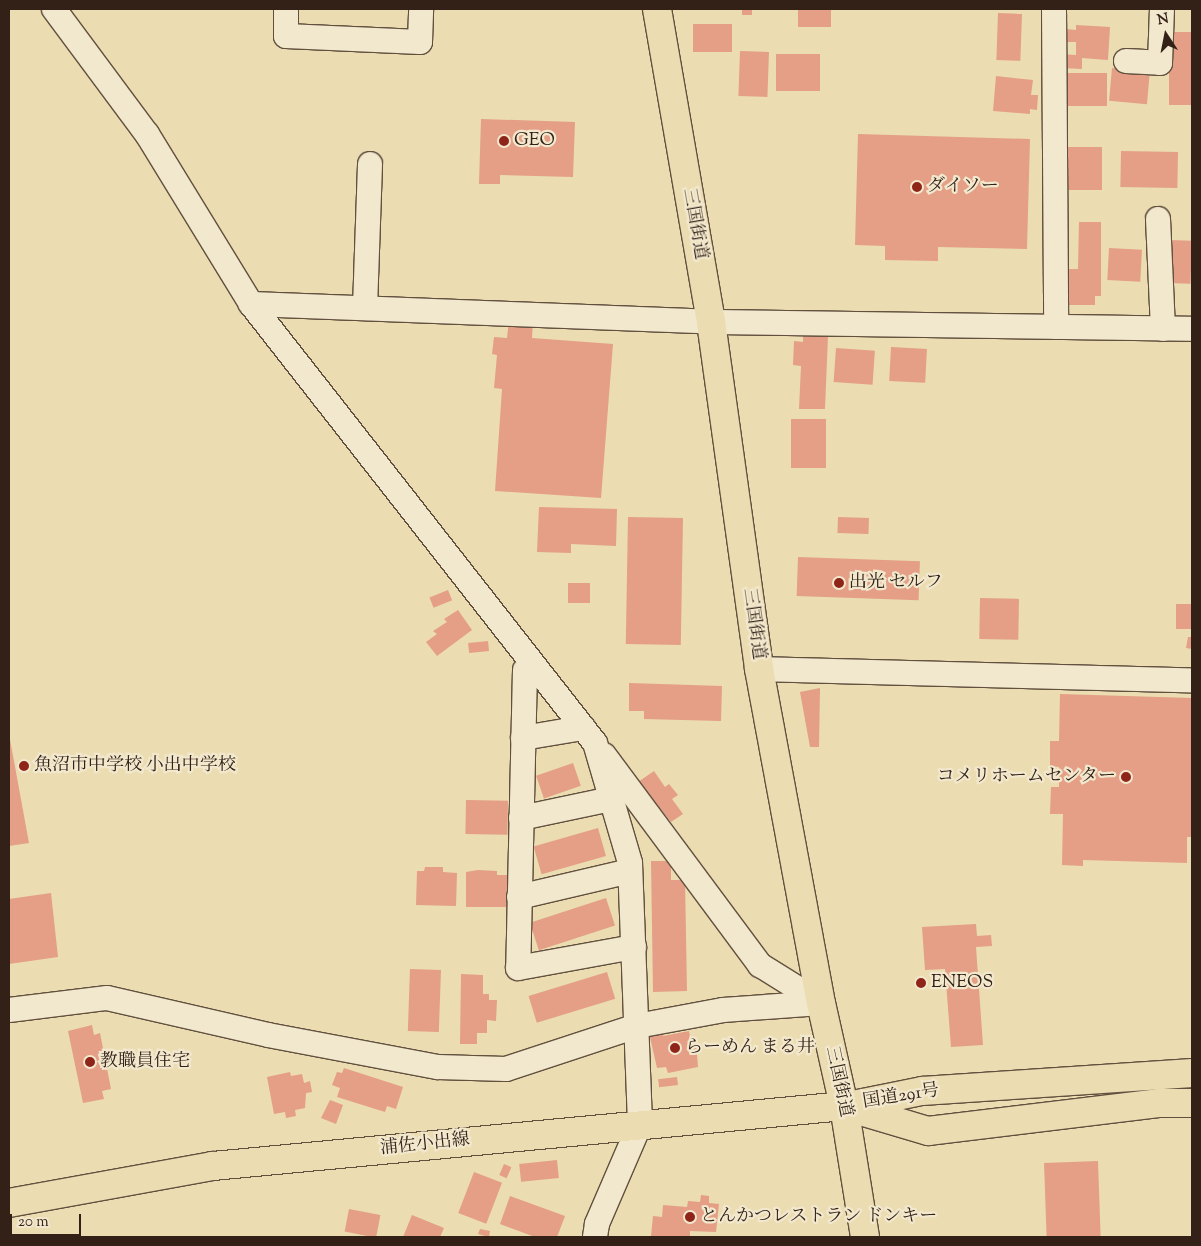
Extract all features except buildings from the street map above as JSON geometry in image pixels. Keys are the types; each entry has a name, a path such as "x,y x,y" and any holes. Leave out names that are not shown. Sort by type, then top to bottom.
{"main road":[{"name":"三国街道","path":"657,9 711,322 759,669 821,1003 844,1106 865,1237"},
{"name":"国道291号","path":"844,1106 922,1091 1192,1073"},
{"name":"国道291号","path":"844,1106 928,1131 1158,1104 1192,1103"},
{"name":"浦佐小出線","path":"9,1203 213,1166 844,1106"}],"street":[{"path":"54,9 147,134 250,304 589,735 760,965 821,1003"},
{"path":"286,9 286,36 420,42 421,9"},
{"path":"1054,9 1056,327"},
{"path":"1126,61 1160,63 1162,9"},
{"path":"365,308 370,164"},
{"path":"1158,219 1163,329"},
{"path":"250,304 711,322 1192,329"},
{"path":"759,669 1192,680"},
{"path":"525,670 518,968 634,948"},
{"path":"523,738 589,735"},
{"path":"589,735 611,799 630,871 640,1124 597,1224 594,1237"},
{"path":"521,818 611,799"},
{"path":"519,897 630,871"},
{"path":"9,1010 107,998 268,1035 438,1067 506,1068 637,1026 722,1010 821,1003"}],"place":[{"name":"GEO","path":"504,141"},
{"name":"ダイソー","path":"917,187"},
{"name":"出光 セルフ","path":"839,583"},
{"name":"魚沼市中学校 小出中学校","path":"24,766"},
{"name":"コメリホームセンター","path":"1126,777"},
{"name":"ENEOS","path":"921,983"},
{"name":"らーめん まる井","path":"675,1048"},
{"name":"教職員住宅","path":"90,1062"},
{"name":"とんかつレストラン ドンキー","path":"690,1217"}]}
